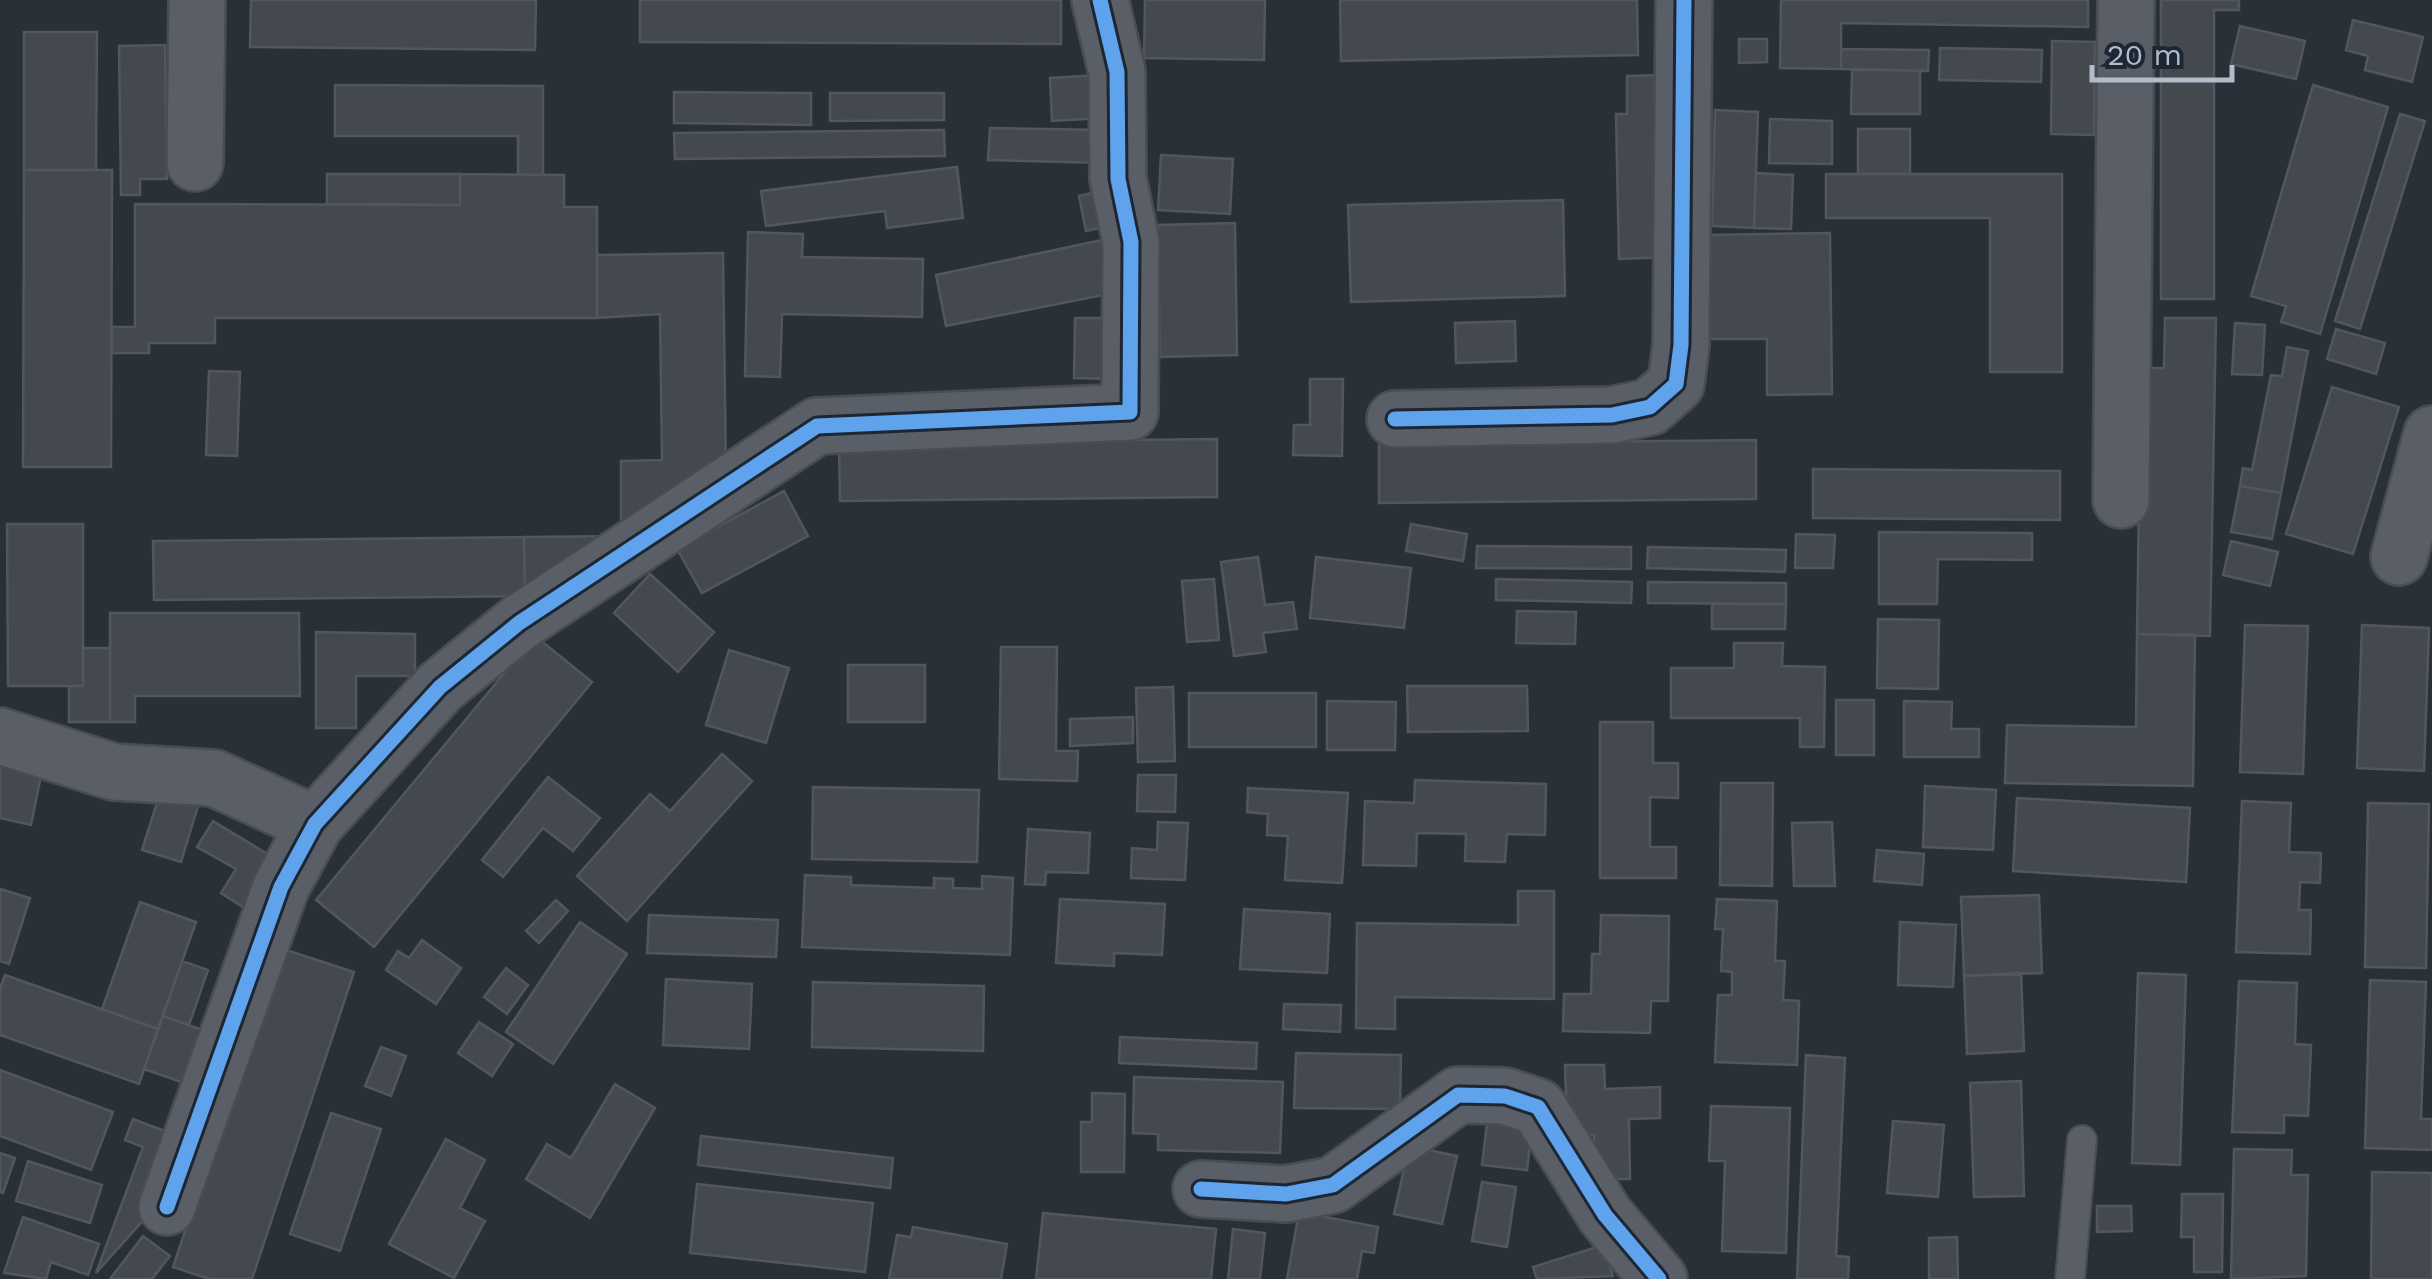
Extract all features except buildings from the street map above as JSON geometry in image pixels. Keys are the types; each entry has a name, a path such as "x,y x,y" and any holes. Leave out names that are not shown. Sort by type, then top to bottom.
{"street":[{"path":"195,163 197,0"},
{"path":"167,1207 281,887 314,824 440,687 519,623 817,426 1130,412 1131,242 1118,179 1117,72 1100,0"},
{"path":"1395,419 1612,415 1650,408 1676,384 1681,345 1684,0"},
{"path":"2121,500 2126,0"},
{"path":"2400,558 2432,434"},
{"path":"0,736 114,772 214,778 314,824"},
{"path":"1201,1189 1286,1194 1333,1185 1458,1095 1506,1096 1538,1107 1604,1214 1659,1279"}],"lane":[{"path":"2070,1279 2082,1140"}],"cycle path":[{"path":"167,1207 281,887 315,824 440,687 519,623 817,426 1130,412 1131,242 1118,179 1117,72 1100,0"},
{"path":"1395,419 1612,415 1650,407 1676,384 1681,345 1684,0"},
{"path":"1201,1189 1286,1194 1333,1185 1458,1095 1505,1096 1538,1107 1605,1215 1659,1279"}]}
